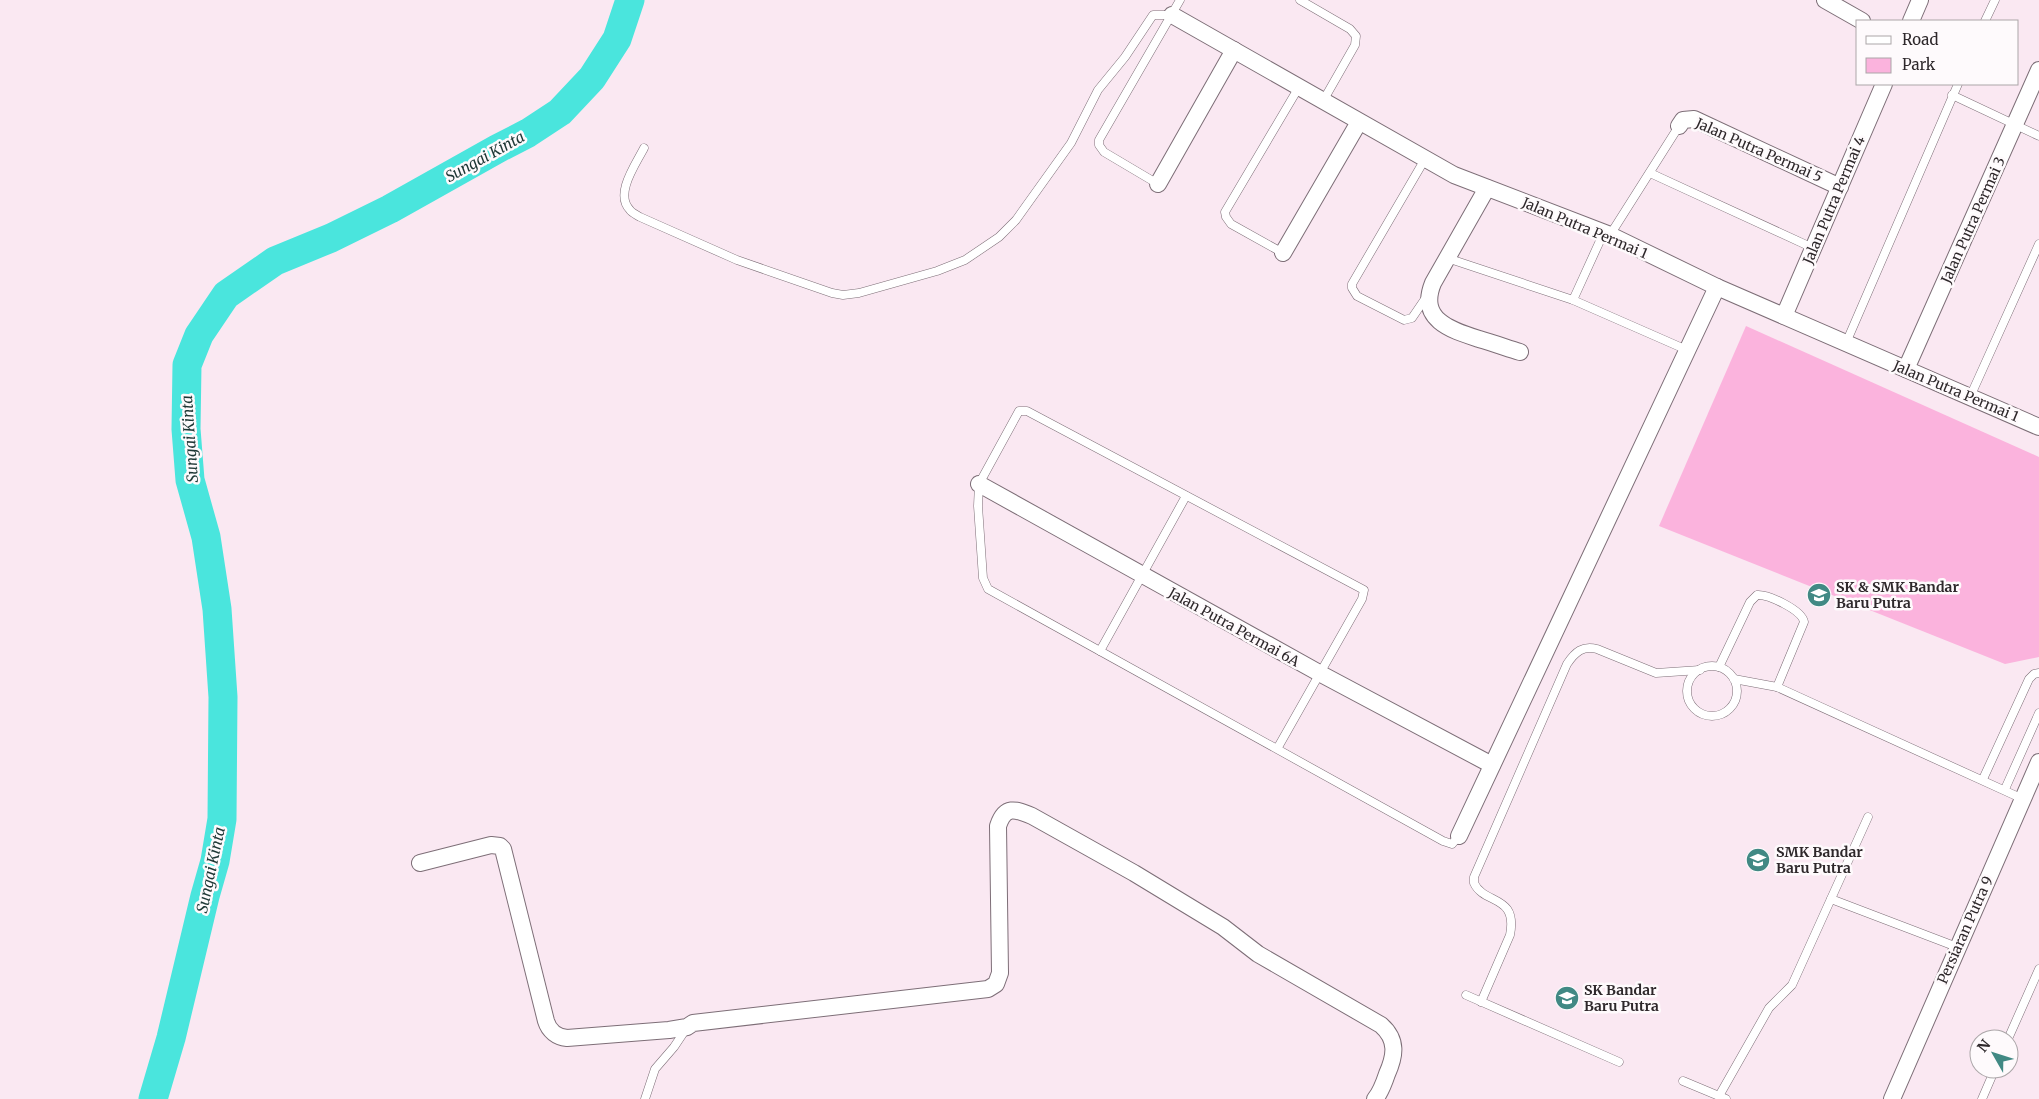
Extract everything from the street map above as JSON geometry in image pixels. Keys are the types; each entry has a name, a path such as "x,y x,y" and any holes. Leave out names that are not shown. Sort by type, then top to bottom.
{"street":[{"path":"1825,0 1860,20"},
{"path":"1911,20 1920,0"},
{"name":"Jalan Putra Permai 1","path":"1172,15 1454,175 1607,234 1717,287 1970,397 2038,424"},
{"path":"1158,184 1234,50"},
{"name":"Jalan Putra Permai 3","path":"1906,369 2039,70"},
{"name":"Jalan Putra Permai 4","path":"1784,316 1884,85"},
{"name":"Jalan Putra Permai 5","path":"1679,126 1683,120 1694,119 1840,187"},
{"path":"1283,253 1359,122"},
{"path":"1487,188 1447,258 1429,296 1431,310 1444,325 1456,331 1520,352"},
{"path":"1459,836 1717,287"},
{"name":"Jalan Putra Permai 6A","path":"979,484 1142,576 1492,765"},
{"name":"Persiaran Putra 9","path":"1892,1099 1957,947 2031,790 2039,762"},
{"path":"420,863 491,845 500,846 548,1028 561,1037 568,1038 687,1027 694,1023 988,989 993,986 1000,973 998,826 1002,816 1012,810 1032,816 1134,873 1222,927 1258,954 1381,1025 1392,1038 1394,1058 1381,1091 1375,1099"}],"lane":[{"path":"1158,184 1104,152 1099,145 1099,140 1180,0"},
{"path":"1300,0 1350,29 1356,36 1355,45 1323,101"},
{"path":"1985,20 1995,0"},
{"path":"644,148 624,191 624,202 630,210 640,217 737,260 843,295 859,293 937,271 966,260 999,237 1016,220 1071,143 1092,99 1125,57 1152,15 1172,15"},
{"path":"1846,343 1957,85"},
{"path":"1283,253 1231,224 1225,212 1299,87"},
{"path":"1952,95 2039,136"},
{"path":"1573,300 1607,234 1650,173 1679,126"},
{"path":"1425,159 1352,284 1352,288 1358,296 1404,320 1408,320 1415,315 1429,296"},
{"path":"1650,173 1813,248"},
{"path":"1970,397 2039,244"},
{"path":"1447,258 1573,300 1688,350"},
{"path":"1277,749 1321,674 1362,599 1364,590 1023,410 1016,414 979,484 978,506 984,584 988,589 1443,842 1452,844 1459,836"},
{"path":"1100,651 1186,496"},
{"path":"1719,667 1750,602 1757,595 1766,596 1797,611 1803,617 1804,622 1777,687"},
{"path":"1481,1002 1510,935 1512,926 1511,915 1499,901 1475,886 1474,877 1567,664 1575,653 1588,647 1656,673 1700,670 1712,666 1719,667 1728,671 1734,679 1737,695 1729,709 1720,714 1703,714 1694,708 1688,693 1692,678 1700,670"},
{"path":"1984,779 2029,679 2034,674 2039,673"},
{"path":"1734,679 1777,687 1925,756 2005,789 2031,790"},
{"path":"2005,789 2039,713"},
{"path":"1683,1081 1723,1098 1769,1008 1783,997 1792,985 1868,817"},
{"path":"1831,898 1957,947"},
{"path":"2012,1029 2039,969"},
{"path":"1466,995 1620,1062"},
{"path":"645,1099 655,1069 674,1047 687,1027"},
{"path":"1982,1099 1991,1079"}],"green space":[{"path":"1746,326 2039,457 2039,657 2005,664 1659,526"}],"waterway":[{"name":"Sungai Kinta","path":"153,1099 171,1038 215,861 222,819 223,697 217,609 206,537 190,480 186,429 187,365 199,335 226,295 275,261 331,238 390,209 528,133 560,112 592,78 617,39 630,0"}],"place":[{"name":"SK & SMK Bandar Baru Putra","path":"1819,595"},
{"name":"SMK Bandar Baru Putra","path":"1758,860"},
{"name":"SK Bandar Baru Putra","path":"1567,998"}]}
